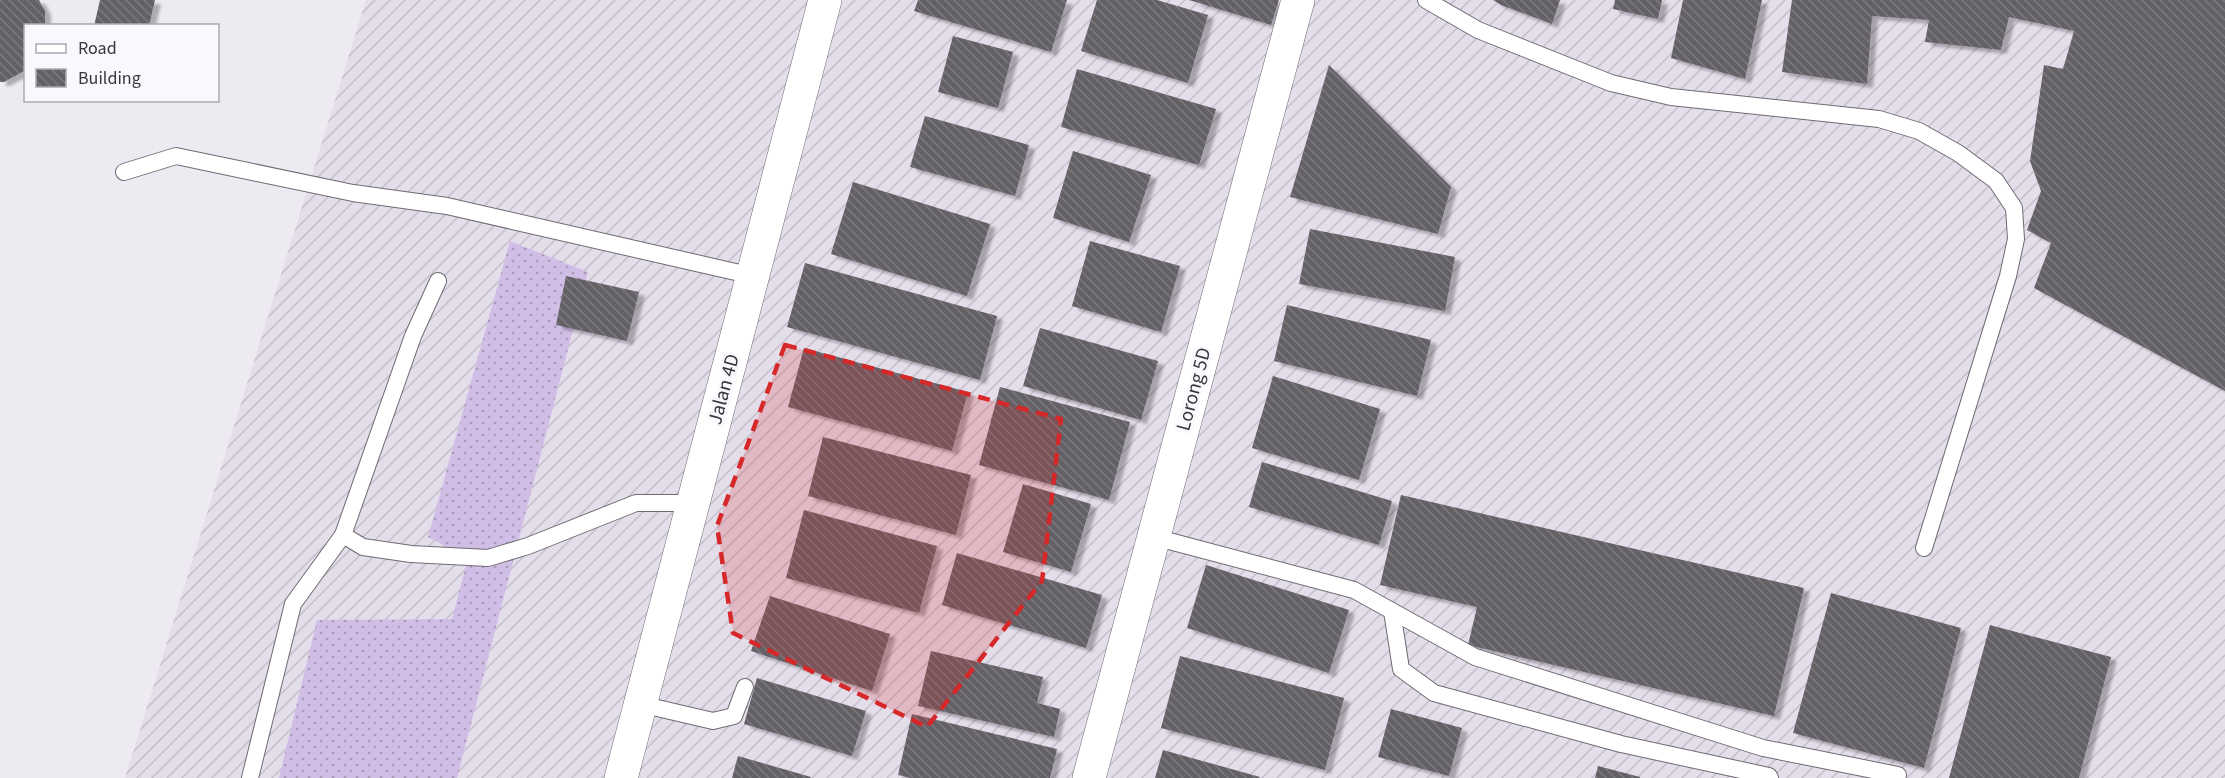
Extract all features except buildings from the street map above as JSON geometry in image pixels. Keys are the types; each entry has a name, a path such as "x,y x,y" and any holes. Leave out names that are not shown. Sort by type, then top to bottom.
{"street":[{"name":"Jalan 4D","path":"621,778 825,0"},
{"name":"Lorong 5D","path":"1089,778 1298,0"}],"lane":[{"path":"1426,0 1478,30 1611,83 1671,97 1879,119 1919,131 1958,153 1996,181 2014,208 2016,239 2008,276 1924,548"},
{"path":"124,172 176,156 352,193 447,206 753,276"},
{"path":"250,778 293,604 343,535 413,336 438,281"},
{"path":"343,535 363,547 411,554 488,558 528,546 636,503 693,503"},
{"path":"1154,537 1354,590 1475,657 1763,748 1898,775"},
{"path":"1392,611 1401,669 1434,693 1621,744 1770,778"},
{"path":"640,704 713,721 734,716 745,687"}],"highlighted area":[{"path":"785,345 1061,419 1042,581 927,727 733,633 717,526"}],"shaded area":[{"path":"366,0 2225,0 2225,778 125,778"},
{"path":"510,241 588,272 457,778 279,778 317,620 452,619 468,558 428,537"}]}
